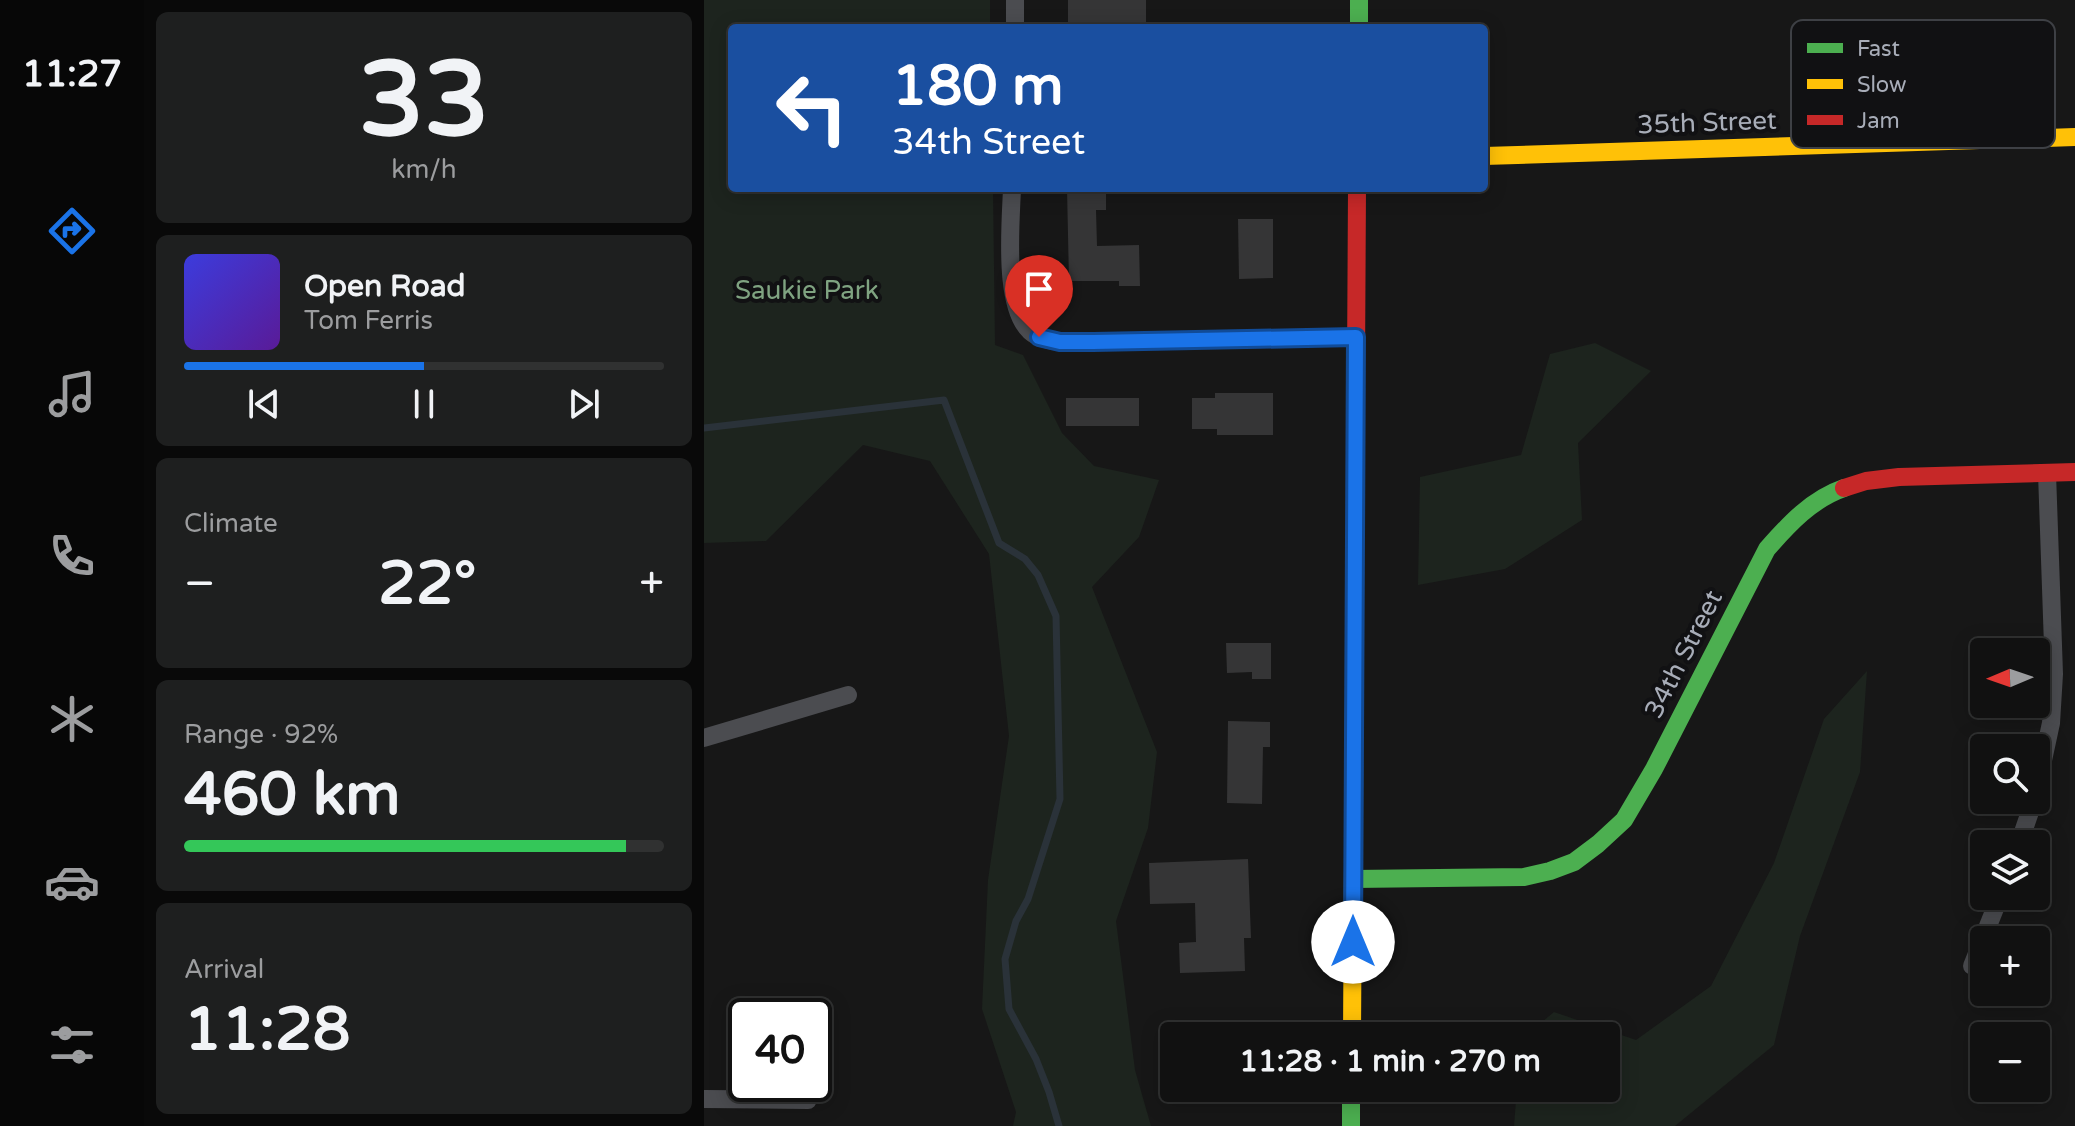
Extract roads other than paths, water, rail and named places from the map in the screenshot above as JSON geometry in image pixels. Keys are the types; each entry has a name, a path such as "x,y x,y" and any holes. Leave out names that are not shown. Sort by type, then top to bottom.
{"street":[{"path":"1015,0 1015,24"},
{"path":"1359,0 1359,24"},
{"name":"35th Street","path":"2055,138 2075,137"},
{"name":"35th Street","path":"1488,156 1791,146"},
{"path":"1012,192 1010,276 1027,330 1039,337 1060,342 1356,337"},
{"path":"1352,1022 1357,192"},
{"name":"34th Street","path":"1353,879 1524,877 1574,862 1598,844 1624,820 1654,769 1767,549 1792,521 1830,493 1866,481 1899,477 2075,472"},
{"path":"2047,473 2054,674 2049,734"},
{"path":"704,738 848,695"},
{"path":"704,1099 728,1099"},
{"path":"1351,1102 1351,1126"}],"waterway":[{"path":"704,428 944,400 999,543 1025,559 1038,575 1056,616 1060,799 1005,959 1009,1009 1036,1059 1059,1126"}],"park label":[{"name":"Saukie Park","path":"807,290"}]}
